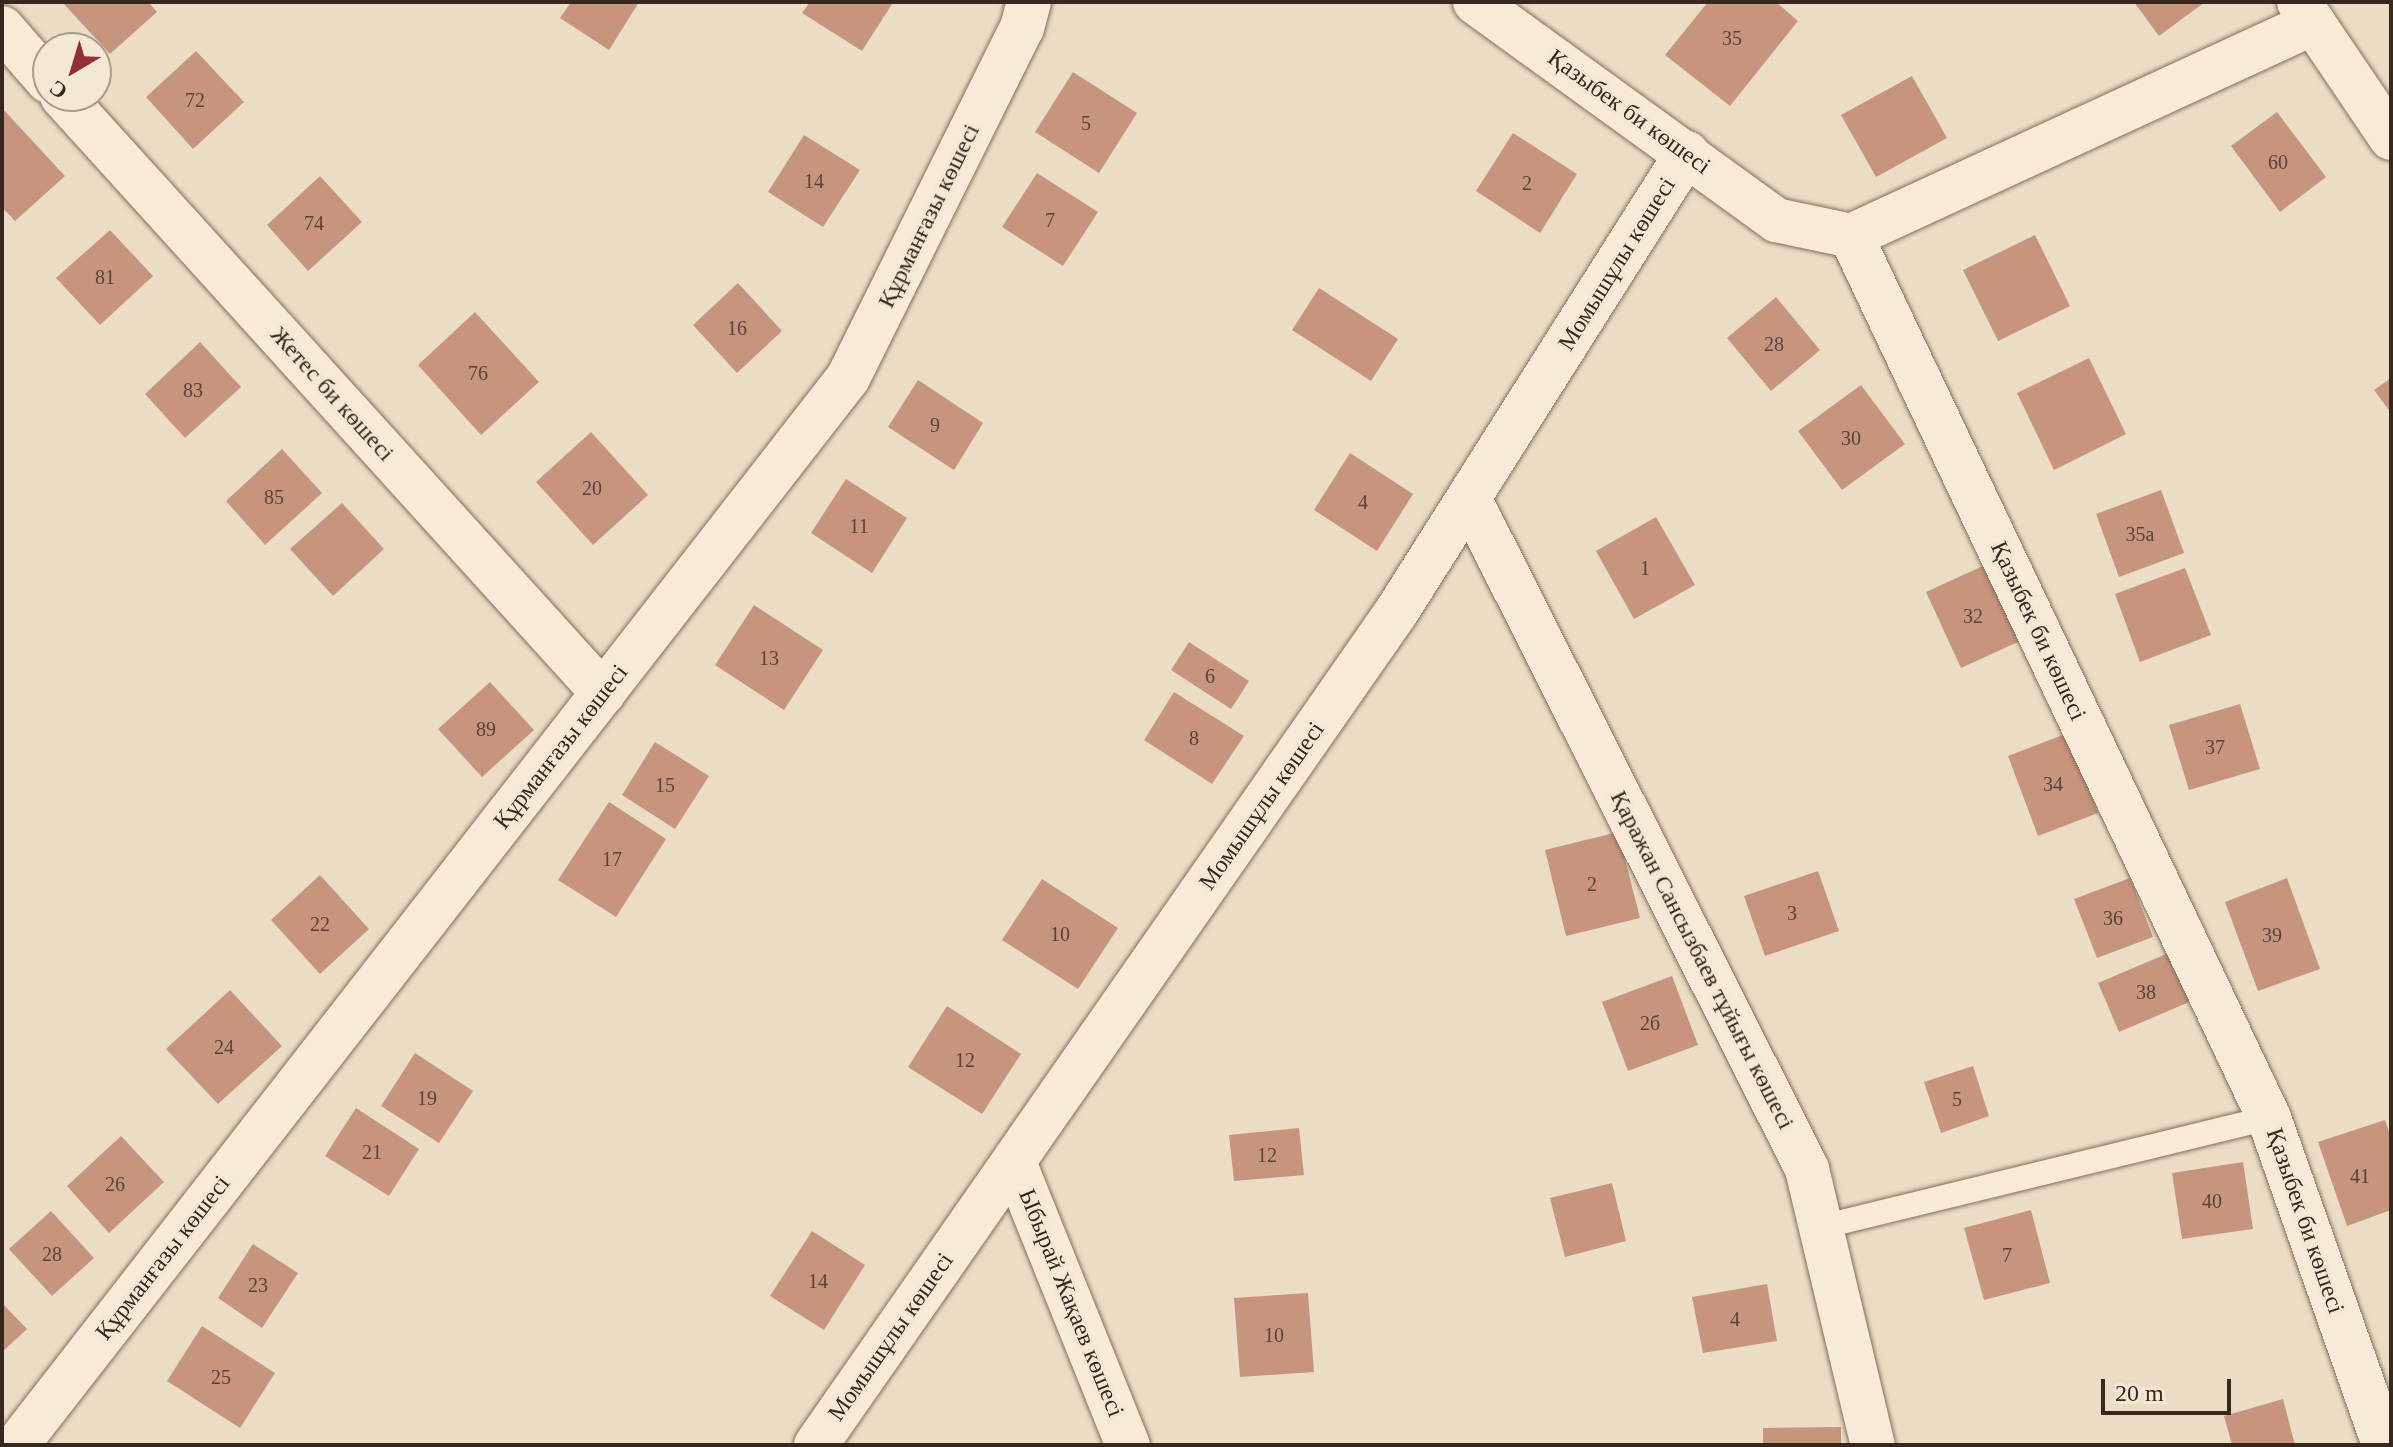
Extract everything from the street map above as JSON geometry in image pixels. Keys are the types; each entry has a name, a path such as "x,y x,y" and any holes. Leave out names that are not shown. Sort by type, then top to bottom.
{"street":[{"name":"Құрманғазы көшесі","path":"17,1445 848,378 1022,28 1029,2"},
{"name":"Қазыбек би көшесі","path":"1475,2 1776,220 1851,236 2269,1118 2384,1445"},
{"path":"1851,236 2306,12 2391,138"},
{"path":"2,28 32,63"},
{"name":"Жетес би көшесі","path":"76,112 603,693"},
{"name":"Момышұлы көшесі","path":"816,1445 1397,611 1687,153"},
{"name":"Қаражан Сансызбаев тұйығы көшесі","path":"1469,498 1807,1169 1873,1445"},
{"name":"Ыбырай Жақаев көшесі","path":"1014,1162 1128,1445"}],"lane":[{"path":"1821,1227 2269,1118"}],"building":[{"path":"62,2 148,2 157,12 112,52 112,32 90,32"},
{"path":"571,2 639,2 609,50 560,18"},
{"path":"810,2 892,4 862,51 802,13"},
{"path":"1708,2 1776,2 1798,21 1730,106 1665,55"},
{"path":"2134,2 2205,2 2159,36"},
{"path":"196,51 244,102 193,149 146,97"},
{"path":"1073,72 1137,113 1099,173 1035,132"},
{"path":"1912,76 1947,138 1876,177 1841,115"},
{"path":"2,108 65,176 15,221 2,207"},
{"path":"2277,112 2326,177 2280,212 2231,146"},
{"path":"1513,133 1577,174 1540,233 1476,191"},
{"path":"804,135 860,170 823,227 768,192"},
{"path":"1037,173 1098,212 1063,266 1002,227"},
{"path":"320,176 362,222 308,271 267,225"},
{"path":"110,230 153,276 100,325 56,278"},
{"path":"2035,235 2070,306 1998,341 1963,270"},
{"path":"738,283 782,331 737,373 693,325"},
{"path":"1319,288 1398,339 1371,381 1292,330"},
{"path":"1776,297 1820,350 1771,391 1727,338"},
{"path":"475,312 539,382 481,435 418,365"},
{"path":"200,342 241,387 185,438 145,394"},
{"path":"2089,358 2126,434 2054,470 2017,393"},
{"path":"2391,378 2391,413 2374,390"},
{"path":"918,380 983,423 954,470 888,427"},
{"path":"1861,385 1905,444 1842,490 1798,431"},
{"path":"591,432 648,495 593,545 536,482"},
{"path":"282,449 322,493 265,545 226,501"},
{"path":"1350,453 1413,494 1377,551 1314,510"},
{"path":"846,479 907,518 872,573 811,533"},
{"path":"2161,490 2184,553 2119,577 2096,514"},
{"path":"342,503 384,549 333,596 290,549"},
{"path":"1656,517 1695,585 1634,619 1596,551"},
{"path":"1985,565 2020,641 1961,668 1926,592"},
{"path":"2185,568 2211,635 2140,662 2115,594"},
{"path":"754,605 823,650 784,710 715,665"},
{"path":"1189,642 1249,681 1231,709 1171,670"},
{"path":"490,682 534,730 482,777 438,729"},
{"path":"1174,692 1244,736 1212,784 1144,740"},
{"path":"2240,704 2260,769 2189,790 2169,725"},
{"path":"2068,733 2098,813 2038,836 2008,756"},
{"path":"655,742 709,776 675,829 622,795"},
{"path":"609,802 666,839 616,917 558,880"},
{"path":"1618,832 1640,918 1566,936 1545,850"},
{"path":"1818,871 1839,931 1765,956 1744,896"},
{"path":"320,875 369,929 320,974 271,920"},
{"path":"2130,878 2153,937 2097,958 2074,899"},
{"path":"2287,878 2320,969 2258,991 2225,902"},
{"path":"1042,879 1118,928 1078,989 1002,940"},
{"path":"2173,951 2194,1000 2119,1032 2098,983"},
{"path":"1672,976 1698,1045 1628,1071 1602,1002"},
{"path":"230,990 282,1046 218,1104 166,1049"},
{"path":"947,1006 1021,1054 982,1114 908,1067"},
{"path":"415,1053 473,1091 439,1143 381,1106"},
{"path":"1973,1066 1989,1116 1941,1133 1924,1082"},
{"path":"356,1108 419,1149 389,1196 325,1156"},
{"path":"2385,1120 2391,1138 2391,1210 2347,1226 2318,1142"},
{"path":"1299,1128 1304,1175 1234,1181 1229,1135"},
{"path":"121,1136 164,1182 109,1233 67,1186"},
{"path":"2243,1162 2253,1229 2182,1239 2172,1173"},
{"path":"1612,1183 1626,1241 1565,1257 1550,1198"},
{"path":"2031,1210 2050,1283 1984,1300 1964,1228"},
{"path":"51,1211 94,1258 52,1296 9,1249"},
{"path":"812,1231 865,1265 824,1330 770,1296"},
{"path":"253,1244 298,1273 262,1328 218,1298"},
{"path":"1767,1284 1777,1341 1703,1353 1692,1297"},
{"path":"1308,1293 1314,1372 1240,1377 1234,1298"},
{"path":"2,1303 27,1329 2,1352"},
{"path":"202,1326 275,1373 240,1428 167,1381"},
{"path":"2283,1399 2295,1445 2232,1445 2224,1416"},
{"path":"1841,1427 1841,1445 1763,1445 1763,1428"}]}
